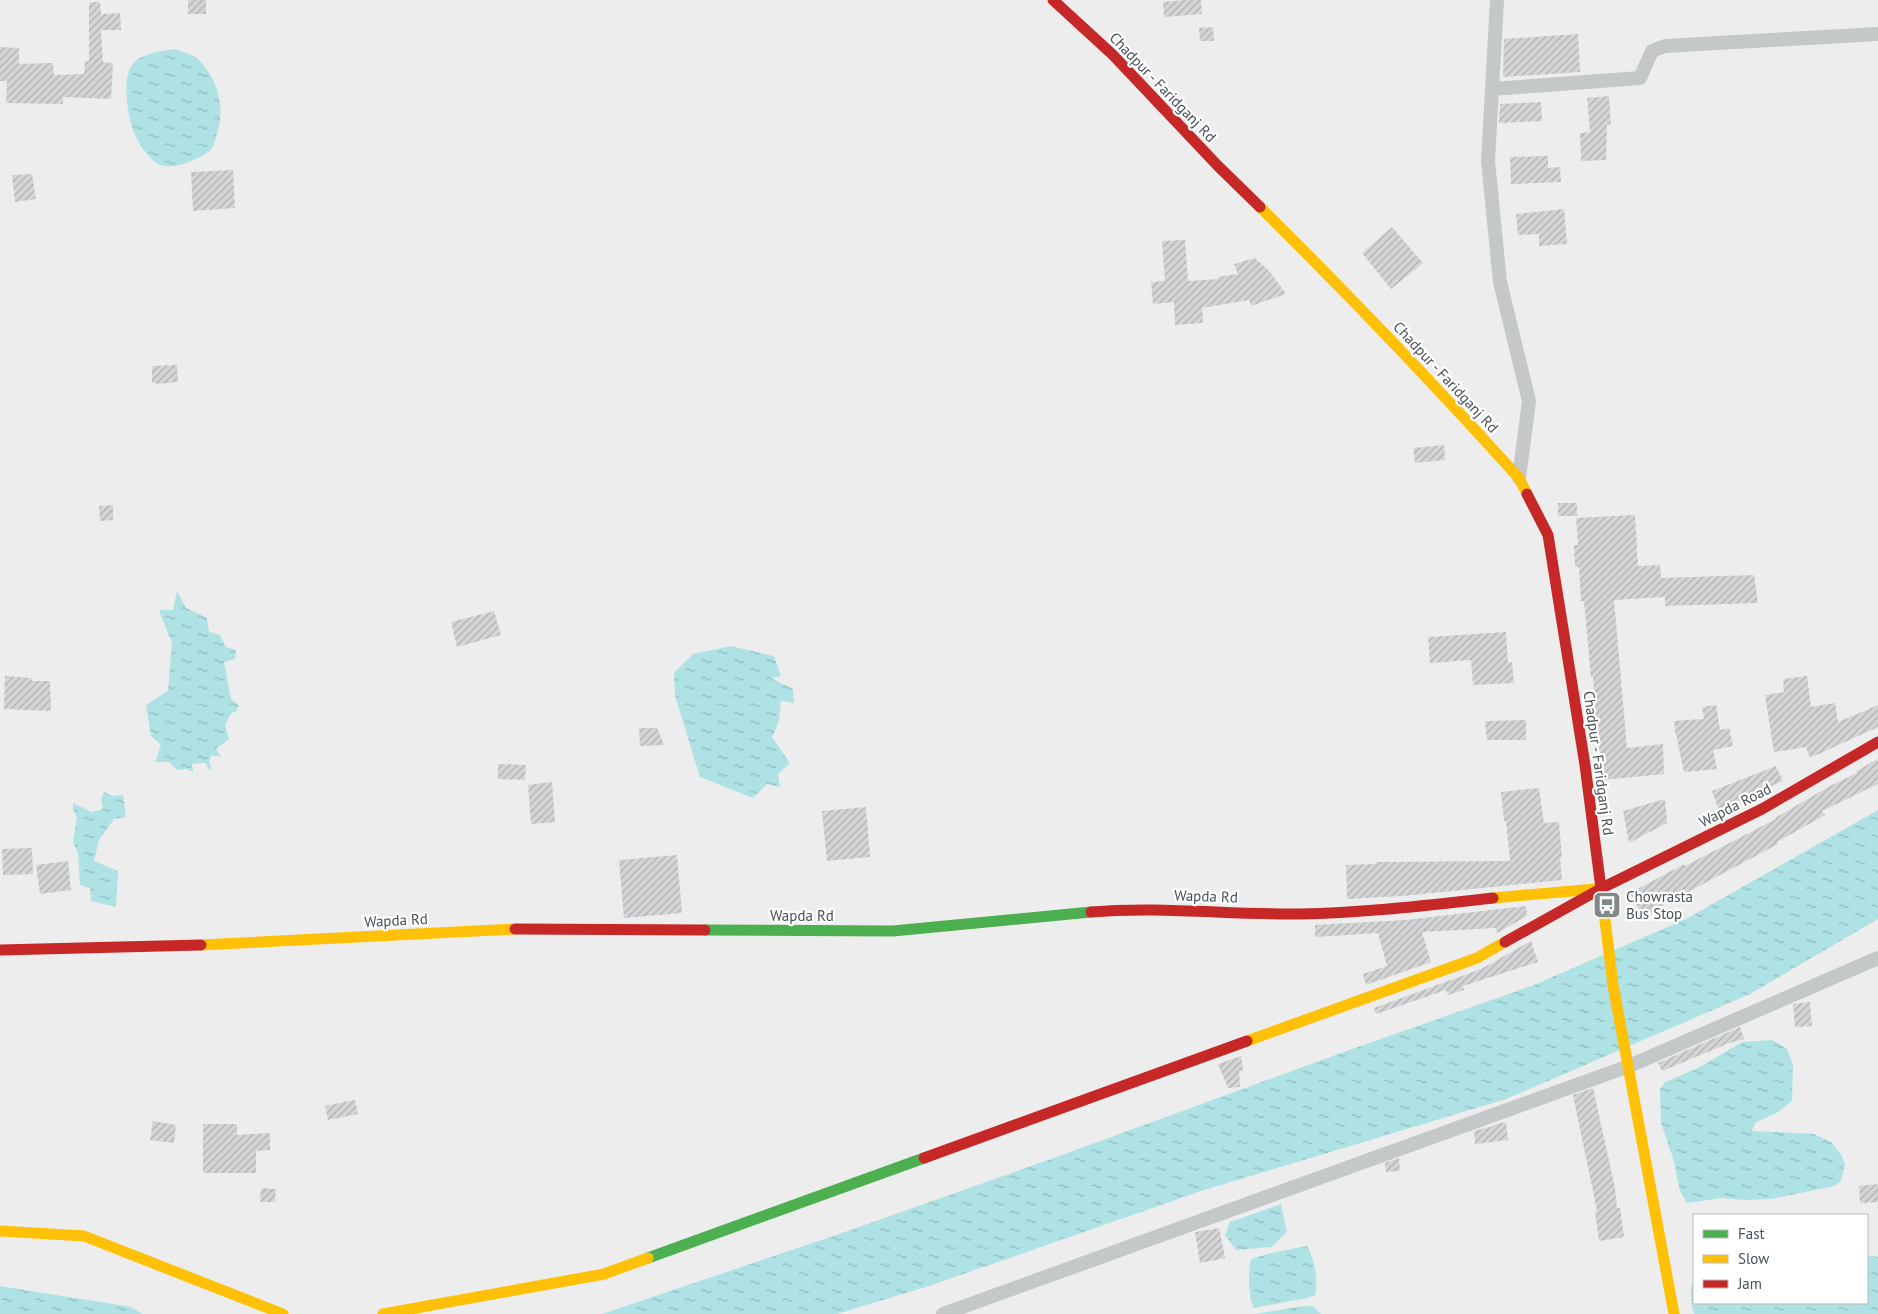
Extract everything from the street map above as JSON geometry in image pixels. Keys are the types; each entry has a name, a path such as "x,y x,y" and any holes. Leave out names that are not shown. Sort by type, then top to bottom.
{"main road":[{"name":"Chadpur - Faridganj Rd","path":"1053,0 1113,55 1218,166 1347,294 1440,390 1519,478 1548,535 1585,765 1613,985 1674,1314"},
{"name":"Wapda Road","path":"383,1314 604,1274 1476,958 1602,888 1762,809 1878,742"},
{"name":"Wapda Rd","path":"0,950 223,945 497,929 893,931 1127,909 1300,914 1404,908 1602,888"},
{"path":"0,1231 84,1236 283,1314"}],"street":[{"path":"1497,0 1488,161 1500,282 1529,401 1519,478"},
{"path":"1492,90 1640,78 1652,51 1666,46 1878,34"},
{"path":"943,1314 1629,1066 1878,958"}],"water":[{"path":"175,49 194,56 212,77 219,96 220,117 214,144 209,152 185,164 167,166 156,163 146,153 135,134 128,110 126,86 129,72 135,62 151,54"},
{"path":"177,591 186,608 207,618 209,632 220,635 226,647 236,650 235,659 224,662 231,699 239,705 236,712 231,713 225,725 229,739 216,749 221,757 211,755 209,762 212,770 205,763 192,764 193,772 187,769 177,770 169,762 155,762 161,745 151,736 146,705 168,691 172,643 159,610 173,610"},
{"path":"731,646 774,656 781,676 771,678 793,689 794,703 781,701 779,721 772,737 790,763 778,774 780,787 767,784 753,798 700,777 675,696 674,673 693,654"},
{"path":"104,792 114,796 123,795 126,817 114,819 99,840 94,861 118,871 116,907 91,901 90,888 80,885 78,853 73,842 77,817 73,809 73,803 92,812 103,809 101,799"},
{"path":"1878,810 1878,919 1750,994 1506,1099 1201,1191 932,1285 837,1314 602,1314 842,1233 1534,985 1688,918"},
{"path":"1772,1040 1787,1049 1793,1064 1792,1101 1778,1112 1755,1123 1752,1131 1814,1134 1831,1142 1842,1156 1845,1165 1841,1181 1834,1186 1772,1199 1745,1200 1722,1198 1687,1203 1680,1191 1673,1158 1661,1123 1660,1089 1665,1082 1698,1068 1742,1042"},
{"path":"1281,1204 1287,1232 1271,1247 1236,1250 1225,1235 1230,1222"},
{"path":"1307,1246 1312,1256 1315,1270 1315,1295 1254,1308 1249,1284 1251,1259"},
{"path":"1868,1257 1878,1257 1878,1314 1694,1314 1691,1299 1692,1284 1693,1304 1868,1304"},
{"path":"0,1286 131,1307 142,1314 0,1314"},
{"path":"1312,1306 1321,1314 1255,1314"}],"building":[{"path":"188,0 206,0 206,14 188,14"},
{"path":"1201,0 1202,14 1164,17 1163,2"},
{"path":"89,2 100,2 101,14 120,13 121,30 101,30 103,62 113,63 111,99 63,97 63,104 6,103 7,81 0,81 0,47 19,48 19,64 53,63 54,75 84,74 85,61 89,61"},
{"path":"1213,27 1214,41 1200,41 1199,28"},
{"path":"1578,34 1580,72 1503,77 1504,39"},
{"path":"1609,96 1611,124 1607,125 1606,160 1581,161 1580,133 1590,132 1587,98"},
{"path":"1541,102 1542,121 1499,123 1500,104"},
{"path":"1548,156 1548,168 1560,167 1561,182 1511,184 1510,157"},
{"path":"233,170 235,208 193,211 191,172"},
{"path":"32,174 36,199 15,202 12,175"},
{"path":"1564,209 1567,244 1539,246 1539,234 1518,235 1516,214"},
{"path":"1392,227 1423,263 1391,289 1362,253"},
{"path":"1185,240 1188,281 1218,279 1218,277 1238,274 1234,264 1255,258 1270,272 1286,294 1251,306 1249,300 1202,308 1203,323 1175,325 1174,302 1153,304 1151,282 1165,281 1162,241"},
{"path":"177,365 178,382 152,383 152,366"},
{"path":"1444,445 1445,460 1415,463 1413,448"},
{"path":"1558,503 1577,503 1577,516 1558,516"},
{"path":"113,505 113,520 100,521 99,506"},
{"path":"1635,515 1638,566 1660,565 1661,578 1754,575 1758,603 1665,606 1665,597 1614,600 1627,748 1663,744 1664,774 1603,780 1584,601 1581,601 1579,567 1575,567 1574,545 1578,545 1576,518"},
{"path":"494,611 501,635 457,647 451,622"},
{"path":"1506,632 1508,663 1512,662 1514,683 1473,685 1471,660 1430,663 1428,637"},
{"path":"5,676 32,678 32,681 50,681 51,711 4,709"},
{"path":"1807,676 1811,707 1835,703 1838,722 1878,705 1878,727 1810,758 1806,747 1774,752 1765,695 1784,692 1783,679"},
{"path":"1716,705 1720,730 1729,728 1733,746 1713,750 1717,769 1684,772 1674,721 1704,719 1702,707"},
{"path":"1526,720 1526,740 1487,740 1485,721"},
{"path":"639,728 657,728 664,745 640,746"},
{"path":"1878,759 1878,784 1822,811 1825,815 1777,842 1778,844 1643,916 1630,893 1776,819"},
{"path":"498,764 526,765 525,780 498,779"},
{"path":"1776,766 1783,781 1719,810 1712,791"},
{"path":"552,782 555,822 531,824 528,785"},
{"path":"1539,788 1544,823 1559,822 1562,880 1403,896 1347,899 1346,865 1376,864 1376,862 1510,861 1501,792"},
{"path":"1665,799 1667,823 1629,843 1623,811"},
{"path":"866,807 870,857 827,861 822,811"},
{"path":"32,848 33,874 3,875 2,849"},
{"path":"677,855 682,913 624,918 619,860"},
{"path":"68,861 71,890 40,894 36,865"},
{"path":"1526,906 1527,916 1497,933 1496,928 1422,932 1431,962 1366,985 1363,974 1387,966 1378,933 1315,937 1315,925 1405,920"},
{"path":"1531,941 1538,962 1463,986 1464,990 1448,995 1446,990 1376,1014 1374,1008 1481,969"},
{"path":"1810,1002 1812,1026 1795,1027 1793,1004"},
{"path":"1740,1027 1744,1039 1727,1044 1662,1071 1658,1063"},
{"path":"1241,1056 1243,1070 1239,1071 1240,1087 1228,1088 1218,1064"},
{"path":"1593,1088 1615,1188 1617,1208 1620,1208 1624,1237 1599,1241 1595,1211 1597,1211 1573,1095"},
{"path":"355,1100 358,1114 328,1120 325,1106"},
{"path":"153,1121 176,1125 174,1143 150,1140"},
{"path":"1506,1122 1508,1140 1475,1144 1474,1131"},
{"path":"203,1124 237,1124 237,1135 270,1133 270,1150 256,1151 256,1173 203,1173"},
{"path":"1399,1158 1400,1171 1386,1172 1385,1163"},
{"path":"1878,1184 1878,1202 1860,1203 1859,1186"},
{"path":"261,1188 276,1189 275,1202 260,1202"},
{"path":"1219,1228 1225,1258 1200,1263 1195,1232"}],"traffic: fast":[{"path":"705,930 893,931 1091,912"},
{"path":"648,1258 924,1158"}],"traffic: slow":[{"path":"1260,207 1456,409 1519,478 1527,494"},
{"path":"1493,898 1595,889"},
{"path":"1602,896 1613,985 1674,1314"},
{"path":"201,945 515,929"},
{"path":"1247,1041 1477,958 1505,942"},
{"path":"0,1231 84,1236 283,1314"},
{"path":"383,1314 604,1274 648,1258"}],"traffic: jam":[{"path":"1053,0 1113,55 1218,166 1260,207"},
{"path":"1527,494 1548,535 1585,765 1602,896"},
{"path":"1505,942 1602,888 1762,809 1878,742"},
{"path":"1091,912 1169,910 1300,914 1348,912 1493,898"},
{"path":"515,929 705,930"},
{"path":"0,950 201,945"},
{"path":"924,1158 1247,1041"}],"place":[{"name":"Chowrasta Bus Stop","path":"1607,905"}]}
